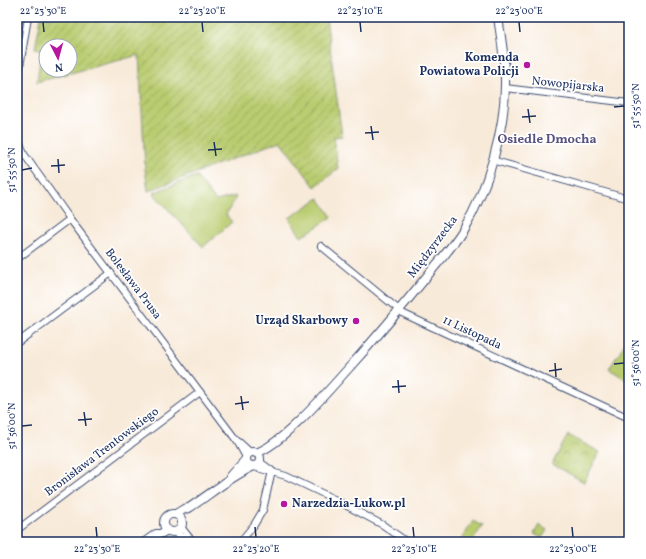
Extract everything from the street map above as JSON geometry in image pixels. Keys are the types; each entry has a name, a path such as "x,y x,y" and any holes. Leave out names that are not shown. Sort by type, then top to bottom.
{"main road":[{"name":"Międzyrzecka","path":"145,542 174,524 184,509 189,508 229,479 275,442 322,398 399,310 462,232 478,200 492,160 500,128 505,88 504,54 498,17"}],"street":[{"path":"17,85 28,17"},
{"name":"Nowopijarska","path":"505,88 629,103"},
{"name":"Bolesława Prusa","path":"17,136 24,154 70,218 237,441 253,459"},
{"path":"492,160 629,199"},
{"path":"17,259 70,218"},
{"name":"11 Listopada","path":"321,246 408,316 629,418"},
{"path":"17,343 111,273"},
{"name":"Bronisława Trentowskiego","path":"17,530 200,392"},
{"path":"253,459 272,471 286,476 369,517 407,542"},
{"path":"240,542 254,525 263,510 272,471"},
{"path":"174,524 189,542"},
{"path":"174,524 193,542"},
{"path":"626,542 629,537"}],"green space":[{"path":"41,17 326,17 342,136 334,137 338,169 315,187 280,141 148,191 145,169 139,55 78,71 78,38 38,38 38,48 35,48"},
{"path":"38,74 38,78 52,78 37,82"},
{"path":"196,176 216,201 236,197 226,215 232,222 203,247 153,193"},
{"path":"319,198 332,217 301,237 289,218"},
{"path":"629,337 629,381 609,369"},
{"path":"568,435 600,452 584,482 552,464"},
{"path":"473,521 482,526 472,542 467,542 462,539"},
{"path":"539,525 547,530 542,538 534,534"}],"place":[{"name":"Komenda Powiatowa Policji","path":"527,65"},
{"name":"Urząd Skarbowy","path":"356,321"},
{"name":"Narzedzia-Lukow.pl","path":"284,504"}],"district":[{"name":"Osiedle Dmocha","path":"547,140"}]}
